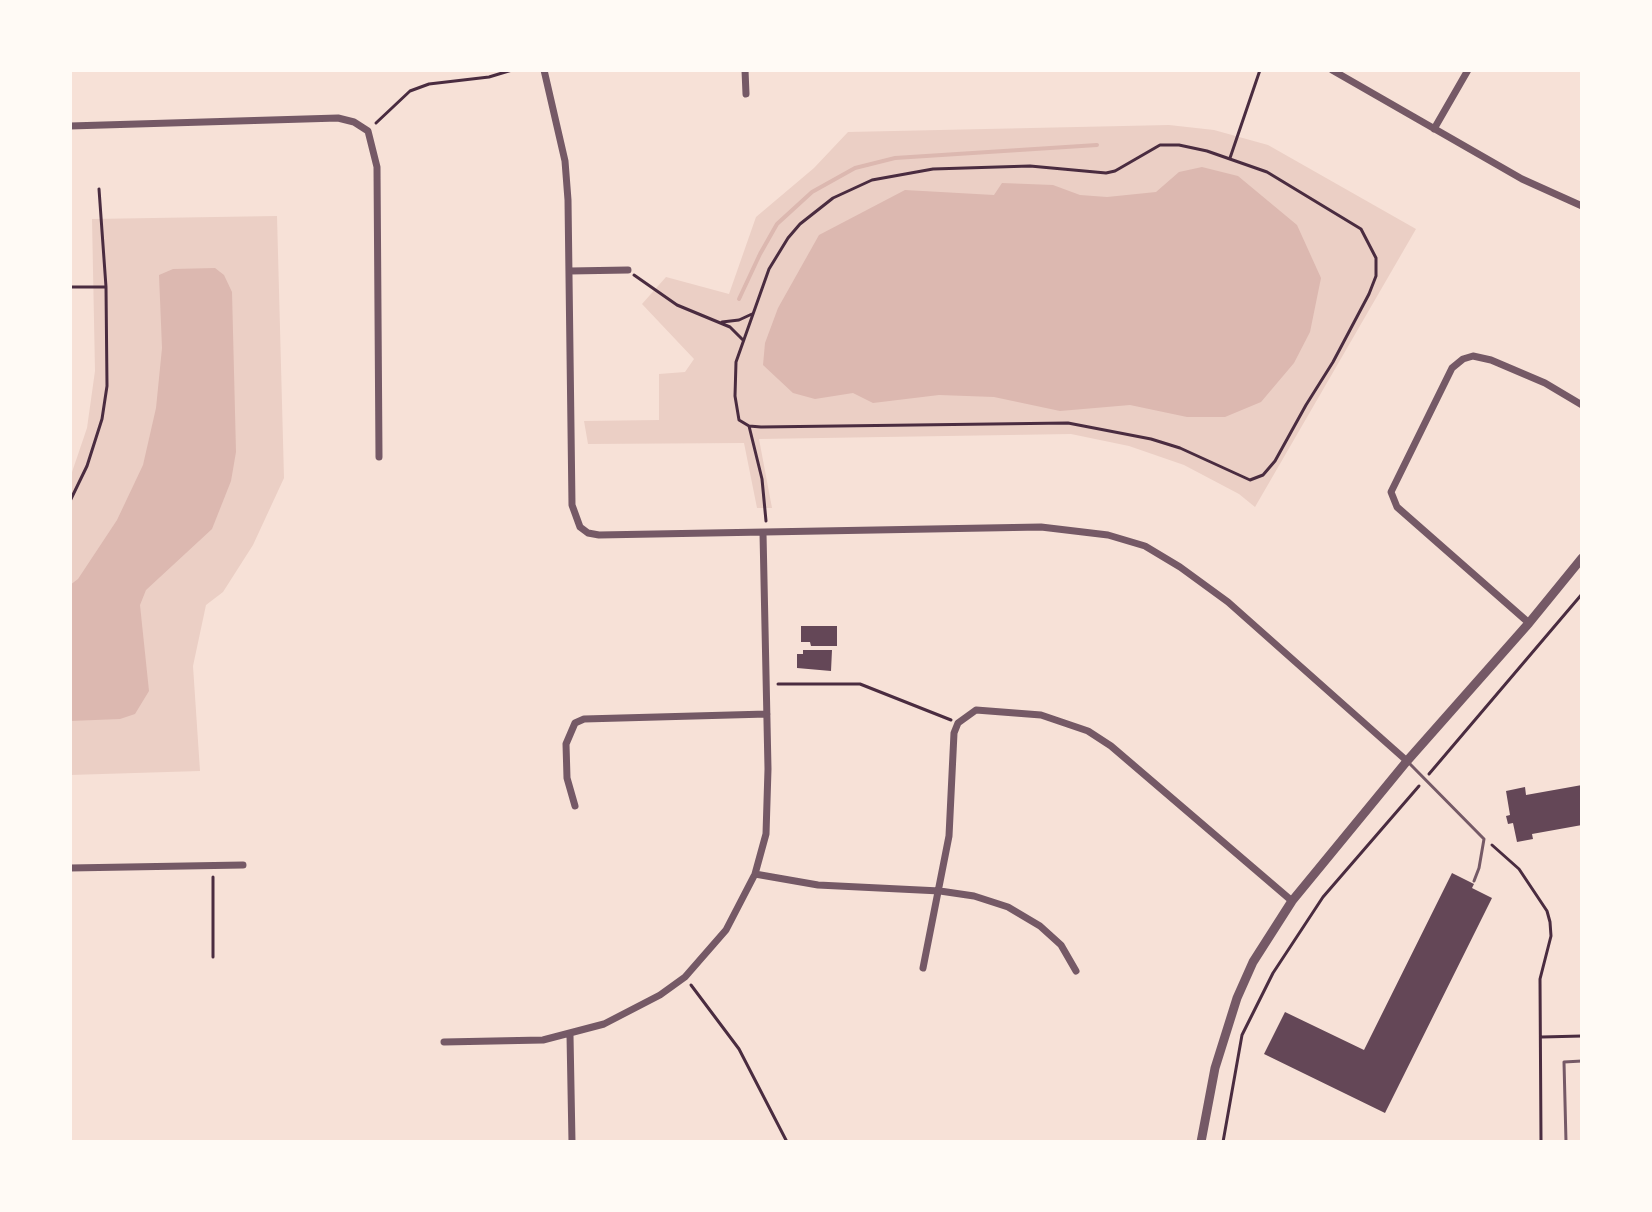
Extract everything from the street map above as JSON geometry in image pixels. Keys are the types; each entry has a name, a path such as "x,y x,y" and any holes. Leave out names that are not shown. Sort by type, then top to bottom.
{"street":[{"path":"555,70 543,71 565,161 570,271 572,505 580,527 588,533 599,535 1041,527 1108,535 1145,546 1228,602 1407,761"},
{"path":"745,70 746,94"},
{"path":"1332,70 1522,179 1580,204"},
{"path":"1434,129 1468,70"},
{"path":"70,126 338,118 354,122 368,131 377,167 379,457"},
{"path":"570,271 628,270"},
{"path":"1529,623 1397,507 1391,492 1452,368 1463,359 1473,356 1491,360 1545,383 1582,405"},
{"path":"444,1042 543,1040 604,1024 660,995 685,977 726,930 755,874 766,834 767,684 763,533"},
{"path":"1201,1142 1215,1068 1237,998 1253,962 1292,901 1407,761 1582,558"},
{"path":"923,968 949,836 952,746 958,723 976,710 1041,715 1088,731 1111,746 1292,901"},
{"path":"575,806 567,778 566,744 575,723 584,719 767,714"},
{"path":"70,868 243,865"},
{"path":"755,874 818,885 940,891 974,896 1019,913 1040,926 1061,945 1076,971"},
{"path":"570,1035 572,1142"}],"lane":[{"path":"1407,761 1484,839 1474,881"},
{"path":"1566,1142 1564,1062 1582,1061"}],"path":[{"path":"368,131 410,91 429,84 489,77 512,70"},
{"path":"1230,158 1260,70"},
{"path":"1169,145 1230,158 1267,172 1354,223 1368,238 1376,258 1376,276 1369,294 1333,362 1275,461 1263,475 1250,480 1180,448 1151,439 1068,423 749,426 739,420 735,396 736,362 769,269 800,224 833,198 872,180 912,171 1043,167 1106,173 1115,171 1151,149 1169,145"},
{"path":"70,501 87,466 102,419 107,386 106,287 99,189"},
{"path":"628,270 677,305 730,327 743,340"},
{"path":"70,287 106,287"},
{"path":"718,321 730,322 753,313"},
{"path":"749,426 765,498 763,533"},
{"path":"1223,1142 1242,1035 1273,973 1323,897 1582,594"},
{"path":"767,684 860,684 958,723"},
{"path":"1484,839 1502,851 1519,869 1547,911 1551,936 1540,979 1541,1142"},
{"path":"213,866 213,957"},
{"path":"685,977 739,1049 787,1142"},
{"path":"1540,1037 1582,1036"}],"shaded area":[{"path":"1169,125 1214,130 1268,145 1416,229 1255,507 1239,494 1184,465 1129,446 1071,434 759,439 772,508 757,508 744,443 588,444 584,421 659,420 659,374 685,372 694,359 642,304 666,277 729,294 756,217 814,168 848,132"},
{"path":"1202,167 1238,176 1297,225 1321,278 1310,332 1294,363 1261,402 1225,417 1187,417 1130,405 1060,411 994,397 939,395 873,403 853,393 815,399 793,393 763,365 765,343 778,308 819,235 905,190 994,195 1002,183 1053,185 1080,195 1107,197 1156,192 1179,172"},
{"path":"277,216 284,478 253,545 223,592 206,605 193,666 200,771 70,775 70,478 87,428 95,371 92,219"},
{"path":"215,268 224,275 232,292 236,452 231,481 212,529 146,590 140,605 149,691 135,714 120,719 70,721 70,585 78,579 117,520 143,465 156,408 162,348 159,275 173,269"}],"building":[{"path":"801,626 837,626 837,646 811,646 810,642 801,642"},
{"path":"803,650 832,650 831,671 797,668 797,654 803,654"},
{"path":"1582,785 1582,825 1532,834 1533,839 1517,842 1513,823 1508,824 1506,816 1510,815 1506,791 1525,787 1526,795"},
{"path":"1452,873 1492,898 1385,1113 1264,1054 1285,1012 1364,1050"}],"waterway":[{"path":"739,299 777,224 812,192 855,168 895,158 1097,145"}]}
